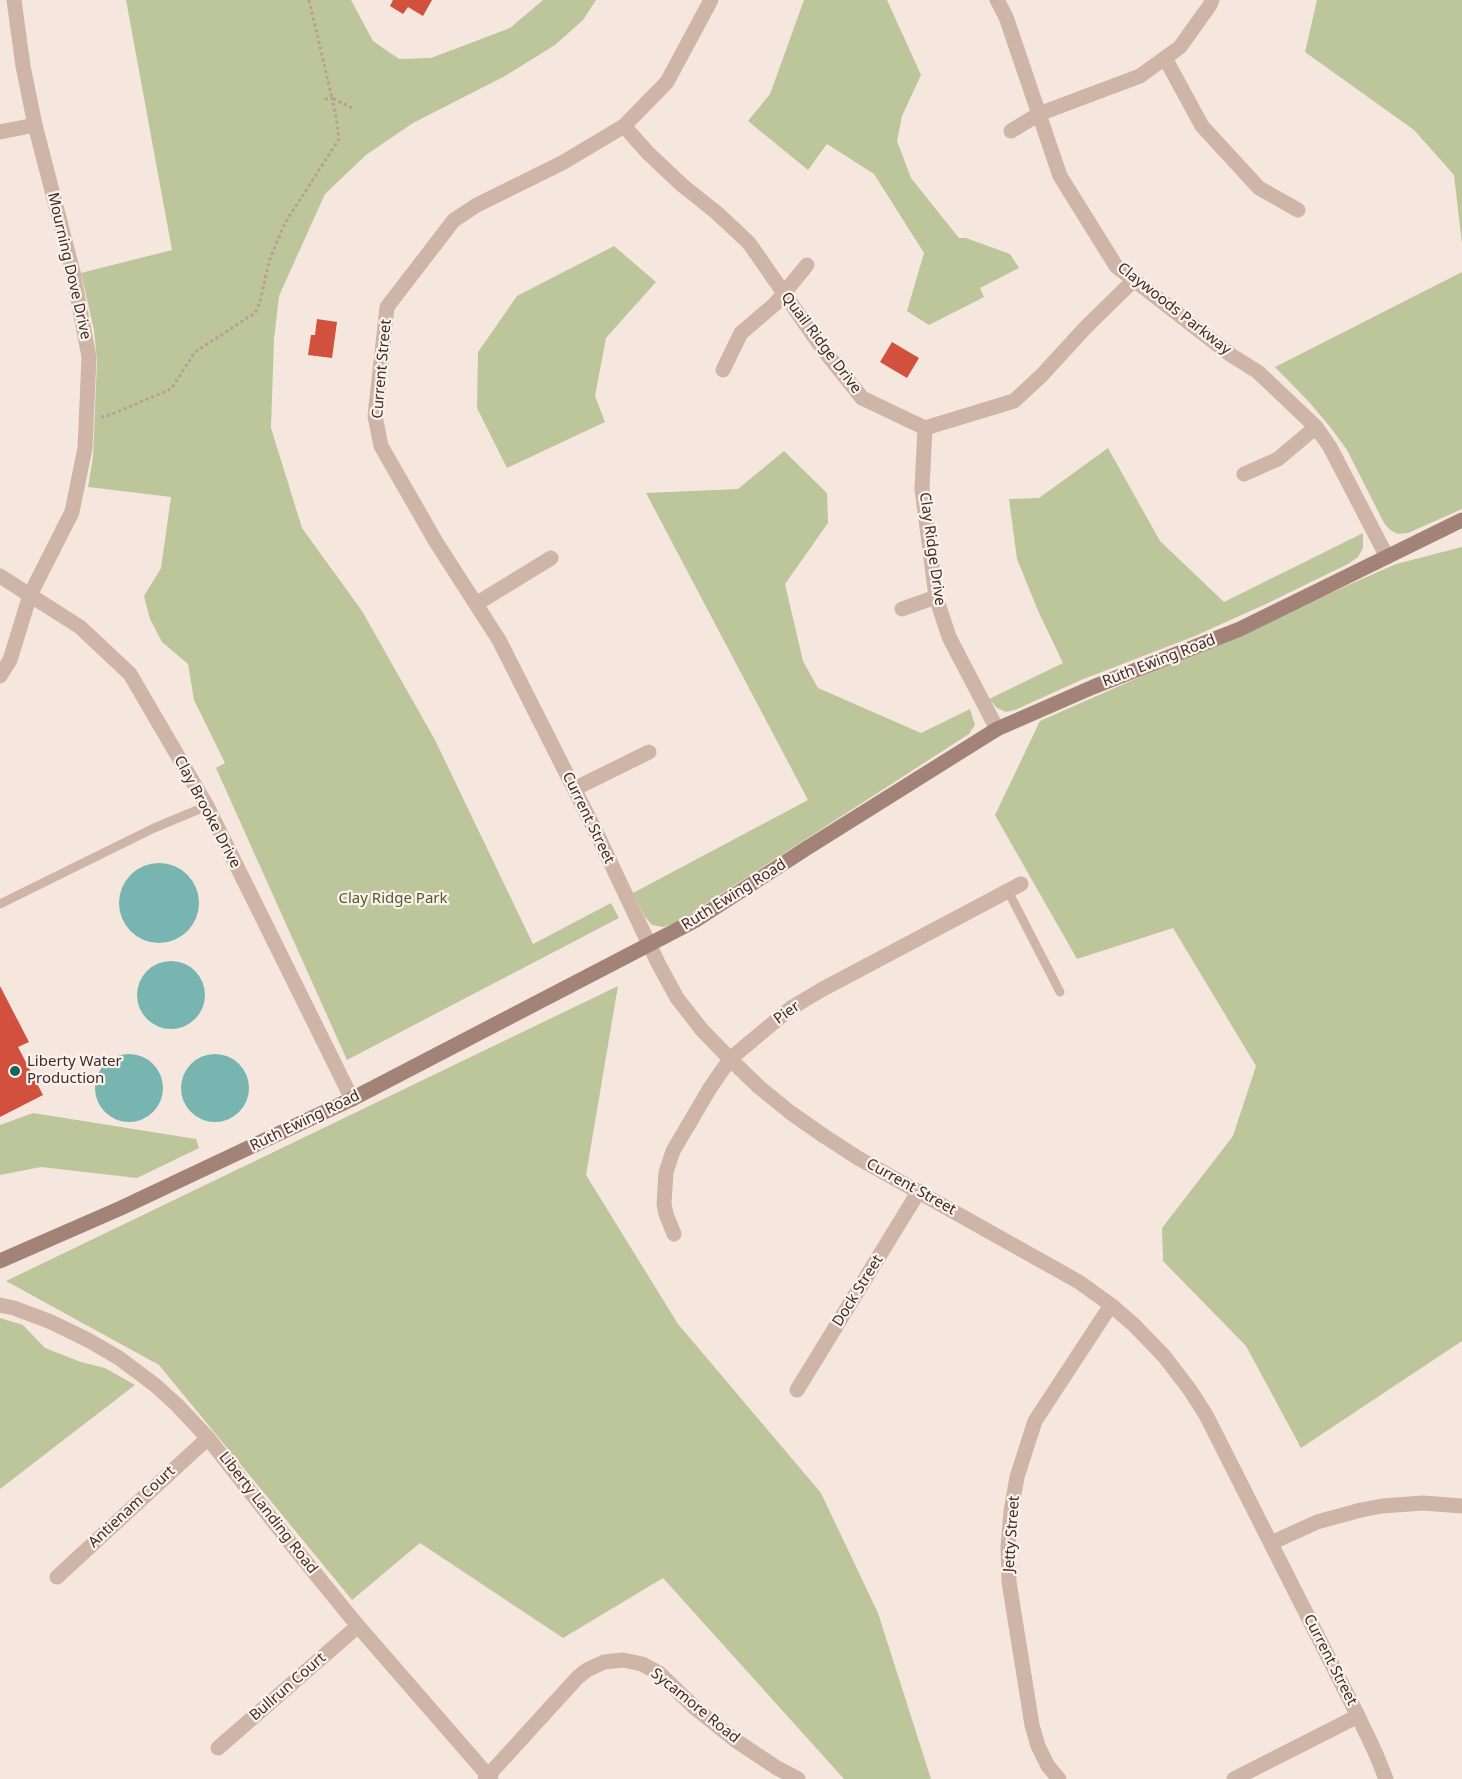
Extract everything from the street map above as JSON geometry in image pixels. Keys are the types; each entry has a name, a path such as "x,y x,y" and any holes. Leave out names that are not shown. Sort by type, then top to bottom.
{"street":[{"name":"Mourning Dove Drive","path":"0,676 10,660 30,595 72,512 85,448 89,357 73,272 35,125 23,66 14,0"},
{"name":"Current Street","path":"711,0 667,82 624,126 562,163 477,205 454,220 387,307 375,416 381,446 436,542 499,640 677,998 730,1059 791,1113 858,1158 1079,1282 1134,1325 1164,1356 1206,1415 1358,1716 1386,1779"},
{"name":"Claywoods Parkway","path":"997,0 1006,17 1060,176 1116,266 1231,355 1258,372 1316,427 1330,447 1387,557"},
{"path":"1011,130 1039,114 1140,76 1180,47 1212,0"},
{"path":"1165,58 1202,126 1259,188 1298,210"},
{"path":"0,132 35,125"},
{"name":"Quail Ridge Drive","path":"624,126 648,153 682,185 749,243 822,348 862,398 925,428"},
{"path":"723,370 741,333 784,294 807,265"},
{"path":"925,428 1014,401 1134,280"},
{"path":"1244,474 1278,459 1316,427"},
{"name":"Clay Ridge Drive","path":"925,428 922,489 936,597 949,637 997,729"},
{"name":"Ruth Ewing Road","path":"0,1261 122,1208 352,1099 649,945 714,910 807,848 997,729 1093,687 1240,629 1462,519"},
{"path":"476,604 551,558"},
{"name":"Clay Brooke Drive","path":"0,576 80,627 130,674 207,806 352,1099"},
{"path":"902,609 936,597"},
{"path":"574,789 649,752"},
{"name":"Pier","path":"674,1234 664,1204 666,1172 673,1151 730,1059 740,1053 764,1029 791,1008 1014,888"},
{"name":"Dock Street","path":"797,1390 919,1191"},
{"name":"Liberty Landing Road","path":"0,1305 51,1322 88,1340 155,1385 177,1405 208,1438 358,1626 488,1778"},
{"name":"Jetty Street","path":"1059,1779 1048,1766 1038,1746 1032,1725 1009,1582 1008,1547 1011,1512 1017,1477 1035,1421 1111,1305"},
{"name":"Antienam Court","path":"57,1577 208,1438"},
{"path":"1271,1543 1317,1522 1361,1509 1423,1503 1462,1506"},
{"name":"Bullrun Court","path":"218,1748 358,1626"},
{"name":"Sycamore Road","path":"488,1778 578,1677 604,1662 623,1660 642,1664 659,1673 695,1708 735,1740 798,1779"},
{"path":"1234,1779 1358,1716"}],"lane":[{"path":"0,904 154,828 207,806"},
{"path":"1014,888 1060,992"}],"path":[{"path":"101,417 171,388 195,352 255,313 260,302 269,261 285,223 339,139 332,98 309,0"},
{"path":"322,100 332,98 352,108"}],"green space":[{"name":"Clay Ridge Park","path":"126,0 351,0 373,41 399,59 431,58 510,28 543,0 596,0 583,20 555,45 505,76 413,123 366,155 325,194 279,296 274,339 271,428 302,528 362,611 435,740 533,944 611,903 619,918 347,1060 216,768 225,763 194,700 188,664 162,642 150,619 144,596 161,568 171,497 88,487 93,457 97,361 94,330 81,273 172,250"},
{"path":"804,0 887,0 921,75 902,116 897,141 911,178 959,238 966,238 1010,254 1019,268 980,288 984,297 929,325 907,311 924,253 874,174 827,144 808,170 748,121 770,94"},
{"path":"1317,0 1462,0 1462,244 1454,175 1414,130 1305,52"},
{"path":"614,246 656,282 606,338 595,396 605,422 507,468 477,408 478,352 517,296"},
{"path":"1462,272 1462,509 1408,533 1398,534 1384,523 1347,450 1331,428 1275,367"},
{"path":"1108,448 1160,541 1224,602 1363,533 1363,548 1358,557 1348,564 1268,603 1195,636 1006,712 997,708 989,699 1063,663 1017,559 1009,499 1039,498"},
{"path":"784,451 827,493 828,523 785,584 803,661 818,688 921,733 970,709 975,725 969,734 676,923 663,927 652,925 645,917 633,893 808,800 646,493 738,489"},
{"path":"1462,547 1462,1341 1301,1448 1246,1346 1163,1261 1162,1228 1233,1136 1256,1066 1173,928 1077,959 995,815 1040,721 1396,564"},
{"path":"618,986 586,1175 678,1324 821,1493 878,1613 931,1779 844,1779 663,1578 563,1638 420,1543 352,1600 159,1365 6,1281"},
{"path":"33,1113 196,1139 199,1148 137,1178 41,1167 0,1175 0,1125"},
{"path":"0,1318 23,1325 45,1348 81,1362 105,1368 135,1385 0,1489"}],"water":[{"path":"159,863 174,866 187,875 196,888 199,903 196,918 187,931 174,940 159,943 144,940 131,931 122,918 119,903 122,888 131,875 144,866"},
{"path":"164,961 178,961 190,966 200,976 205,995 200,1014 190,1024 178,1029 164,1029 152,1024 142,1014 137,1002 137,988 142,976 152,966"},
{"path":"122,1054 136,1054 148,1059 158,1069 163,1088 158,1107 148,1117 136,1122 122,1122 110,1117 100,1107 95,1095 95,1081 100,1069 110,1059"},
{"path":"208,1054 222,1054 234,1059 244,1069 249,1088 244,1107 234,1117 222,1122 208,1122 196,1117 186,1107 181,1095 181,1081 186,1069 196,1059"}],"building":[{"path":"393,0 432,0 423,16 408,7 403,14 390,6"},
{"path":"317,319 337,322 332,358 308,355 311,335 315,335"},
{"path":"892,342 919,358 907,378 880,362"},
{"name":"Liberty Water Production","path":"0,986 29,1042 18,1047 43,1095 0,1117"}],"place":[{"name":"Liberty Water Production","path":"15,1071"}]}
